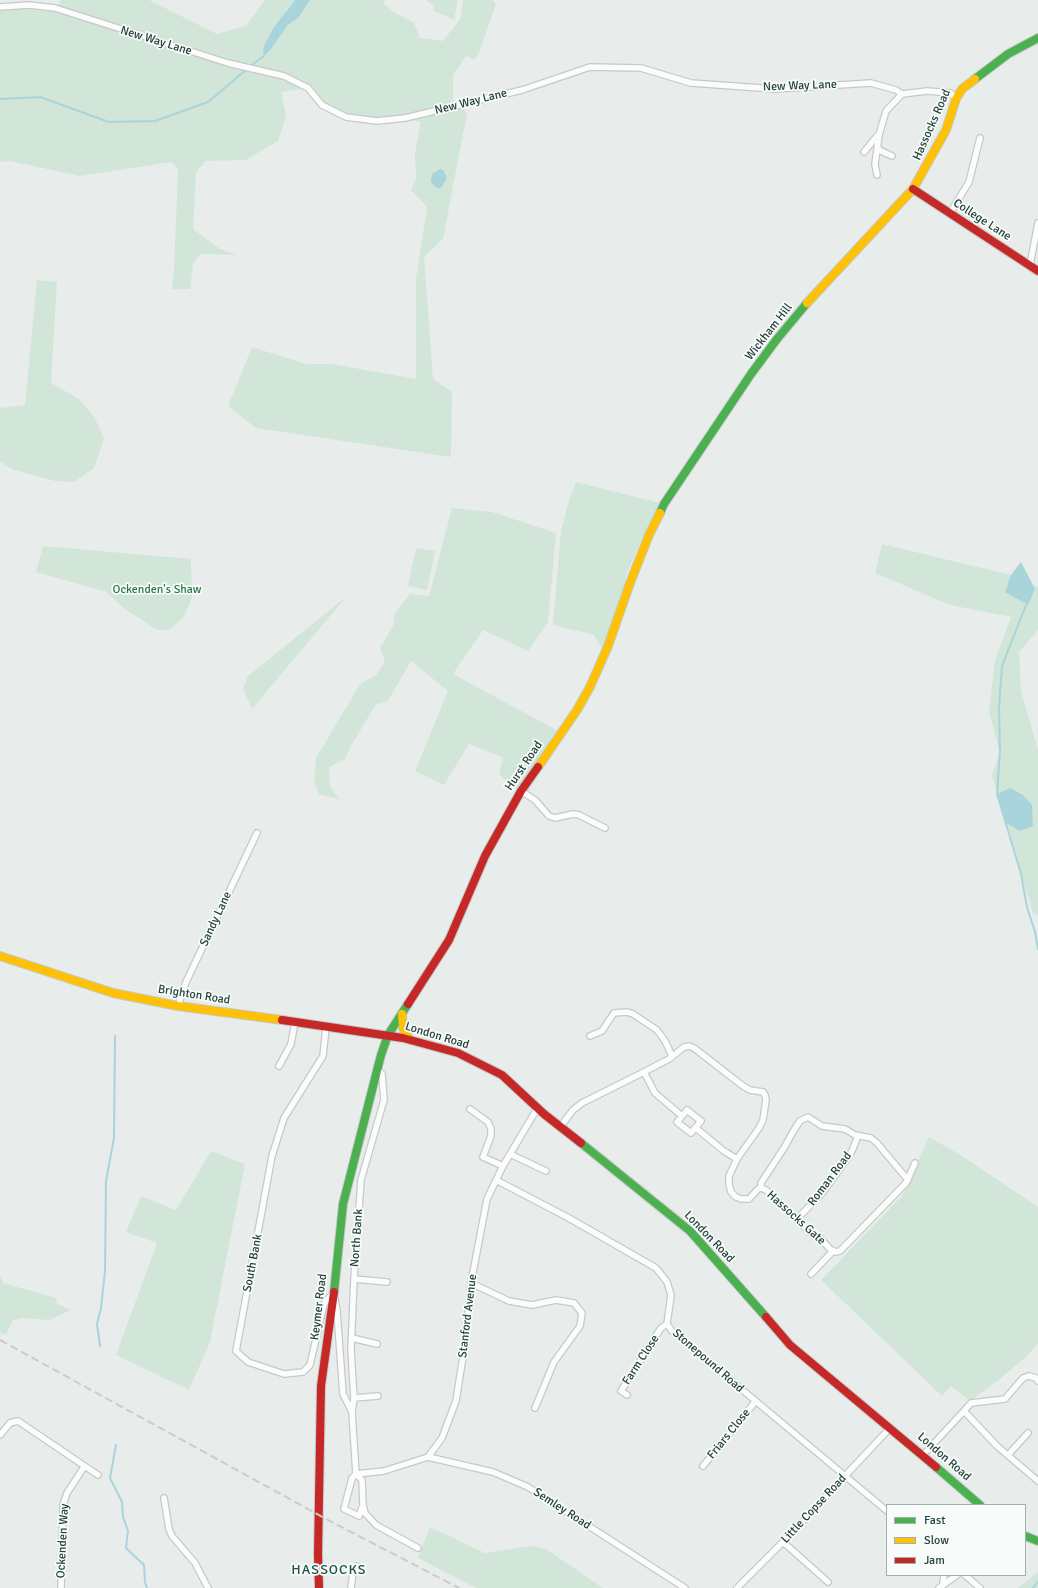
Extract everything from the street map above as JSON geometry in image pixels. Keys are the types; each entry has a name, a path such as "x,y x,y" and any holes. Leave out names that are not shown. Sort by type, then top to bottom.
{"main road":[{"name":"Hassocks Road","path":"913,189 946,130 956,99 962,88 1008,54 1038,38"},
{"name":"College Lane","path":"913,189 1038,271"},
{"name":"Wickham Hill","path":"664,504 777,339 802,309 876,231 913,189"},
{"name":"Hurst Road","path":"388,1035 449,940 486,856 521,791 577,710 590,687 608,646 649,535 664,504"},
{"name":"Brighton Road","path":"0,956 113,993 178,1006 388,1035"},
{"path":"402,1014 403,1028 410,1040"},
{"name":"London Road","path":"388,1035 458,1053 502,1075 538,1108 690,1231 790,1345 923,1455 979,1504"},
{"name":"Keymer Road","path":"319,1588 318,1554 321,1386 334,1293 343,1204 377,1070 388,1035"},
{"path":"1026,1536 1038,1540"}],"street":[{"name":"New Way Lane","path":"0,7 29,6 55,8 228,63 284,76 308,88 322,105 346,117 377,121 405,118 522,90 590,67 641,68 691,83 775,89 871,83 896,90 902,94 927,91 951,93 956,99"},
{"path":"877,175 875,164 879,135 886,111 902,94"},
{"path":"864,152 879,135"},
{"path":"950,213 969,182 980,138"},
{"path":"878,147 879,150 892,156"},
{"path":"1030,265 1038,222"},
{"path":"521,791 535,800 549,816 555,818 573,814 579,815 605,828"},
{"name":"Sandy Lane","path":"178,1006 186,982 257,833"},
{"path":"590,1036 602,1031 614,1013 627,1012 633,1014 657,1030 672,1056"},
{"path":"279,1066 291,1044 295,1022"},
{"name":"South Bank","path":"326,1027 323,1056 284,1118 272,1156 236,1351 248,1362 284,1374 303,1372 310,1365 324,1304 334,1293"},
{"path":"561,1126 573,1110 582,1103 644,1072 672,1056 684,1047 694,1048 750,1090 763,1092 766,1100 763,1120 737,1159 724,1151 696,1128"},
{"name":"North Bank","path":"352,1412 354,1398 352,1338 354,1279 361,1180 384,1100 382,1074 377,1070"},
{"path":"644,1072 655,1093 682,1116"},
{"name":"Stanford Avenue","path":"428,1457 442,1438 456,1401 464,1350 471,1283 487,1199 503,1166 538,1108"},
{"path":"470,1109 488,1122 491,1129 491,1136 483,1157 503,1166"},
{"path":"687,1110 701,1121 691,1133 677,1122 682,1116 687,1110"},
{"path":"761,1188 761,1183 794,1130 800,1121 808,1117 822,1126 845,1129 858,1136 871,1138 908,1180"},
{"name":"Roman Road","path":"797,1219 822,1192 847,1160 858,1136"},
{"path":"510,1154 546,1170"},
{"name":"Hassocks Gate","path":"737,1159 729,1176 731,1192 741,1199 748,1199 761,1188 775,1197 814,1236 819,1237 832,1251 840,1251 906,1183 915,1164"},
{"name":"Stonepound Road","path":"496,1180 567,1216 656,1268 667,1282 671,1295 667,1324 672,1331 886,1509"},
{"name":"Hassocks Gate","path":"811,1274 832,1251"},
{"path":"354,1279 388,1282"},
{"path":"471,1283 509,1301 532,1305 556,1300 574,1303 582,1313 580,1326 554,1362 535,1408"},
{"path":"334,1293 337,1311 343,1394 352,1412 356,1474 362,1480 363,1505 365,1513 376,1525 418,1548"},
{"name":"Farm Close","path":"627,1395 621,1391 661,1328 667,1324"},
{"path":"352,1338 377,1344"},
{"path":"923,1455 971,1404 1005,1398 1023,1378 1029,1376 1036,1378 1038,1381"},
{"path":"354,1398 378,1396"},
{"name":"Friars Close","path":"704,1466 756,1402"},
{"path":"964,1411 997,1446 1038,1481"},
{"path":"0,1435 10,1423 18,1421 84,1467 98,1475"},
{"name":"Little Copse Road","path":"737,1588 783,1542 890,1428"},
{"path":"1008,1455 1028,1433"},
{"path":"363,1505 360,1516 344,1509 352,1478 356,1474 384,1471 428,1457"},
{"name":"Semley Road","path":"428,1457 493,1472 528,1487 685,1588"},
{"name":"Ockenden Way","path":"61,1588 63,1505 67,1493 84,1467"},
{"path":"164,1498 169,1529 172,1536 195,1563 208,1588"},
{"path":"783,1542 828,1582"},
{"path":"351,1588 353,1574 357,1566"},
{"path":"941,1586 944,1576"},
{"path":"941,1586 956,1576"},
{"path":"966,1576 980,1588"}],"green space":[{"path":"61,0 149,0 217,34 246,26 265,0 295,0 286,10 271,49 288,25 299,17 310,0 385,0 383,3 394,12 414,23 420,38 443,41 460,19 463,0 493,0 496,4 475,60 466,56 453,75 453,101 467,113 443,239 424,257 433,379 452,392 451,457 256,428 228,406 252,347 306,364 332,364 416,379 416,279 427,207 411,190 416,179 415,153 421,122 405,118 388,120 346,117 322,105 308,88 281,92 286,116 278,141 246,160 205,161 196,173 193,229 220,249 237,255 200,254 193,264 190,289 172,289 178,168 171,162 80,176 10,161 0,162 0,10 26,9 55,12"},
{"path":"426,0 458,0 454,20 434,11 434,6"},
{"path":"37,280 57,282 51,383 79,399 95,418 104,439 94,468 74,482 55,481 14,470 0,462 0,408 25,405"},
{"path":"576,482 664,504 649,535 644,534 627,573 619,608 604,652 594,635 553,625 561,531 571,493"},
{"path":"452,508 492,512 556,533 548,622 528,651 483,630 453,674 562,733 525,797 499,774 503,758 469,744 444,785 415,771 448,691 411,661 387,702 376,704 345,759 329,767 330,786 339,799 319,794 314,781 316,758 360,684 376,675 385,662 380,648 393,626 395,613 410,594 429,596"},
{"path":"882,544 1011,575 1038,587 1038,630 1019,652 1021,691 1038,750 1038,915 1033,913 992,775 1000,752 989,712 995,660 1011,617 950,605 875,573"},
{"name":"Ockenden's Shaw","path":"43,546 191,559 192,598 183,618 169,630 157,630 125,609 106,592 36,572"},
{"path":"416,548 435,551 427,590 408,586"},
{"path":"346,597 252,709 243,689 248,676"},
{"path":"929,1137 959,1154 1038,1207 1038,1343 1026,1357 970,1401 951,1386 942,1396 821,1280 902,1196"},
{"path":"211,1151 245,1164 210,1342 189,1390 116,1355 157,1243 126,1232 141,1196 176,1210"},
{"path":"0,1275 3,1283 56,1298 57,1304 71,1310 49,1320 22,1318 13,1320 6,1335 0,1332"},
{"path":"430,1527 485,1553 530,1546 546,1549 603,1588 476,1588 418,1558"},
{"path":"1038,1572 1038,1588 1018,1588"}],"water":[{"path":"295,0 310,0 299,17 288,25 271,49 264,56 263,48 274,27"},
{"path":"440,169 443,170 447,178 441,188 437,188 431,182 431,178 432,174"},
{"path":"1021,562 1035,589 1028,605 1005,592 1011,575"},
{"path":"1010,788 1023,795 1032,805 1033,826 1020,831 1006,823 997,794"}],"waterway":[{"path":"250,66 264,56"},
{"path":"0,99 40,97 109,122 155,121 208,102 247,69"},
{"path":"1026,605 1002,666 999,707 1000,752 997,794 1021,874 1027,907 1035,932 1038,949"},
{"path":"100,1346 97,1324 101,1308 105,1271 106,1181 114,1138 115,1036"},
{"path":"116,1445 110,1478 122,1502 123,1517 128,1531 126,1548 144,1565 145,1582 147,1588"},
{"path":"1033,1588 1038,1582"}],"railway":[{"path":"0,1340 328,1520 459,1588"}],"traffic: fast":[{"path":"975,79 1008,54 1038,38"},
{"path":"660,513 664,504 751,374 777,339 807,303"},
{"path":"334,1292 343,1204 381,1055 388,1035 408,1004"},
{"path":"581,1143 690,1231 766,1317"},
{"path":"936,1467 979,1504"},
{"path":"1026,1536 1038,1541"}],"traffic: slow":[{"path":"807,303 913,189 946,130 956,99 962,89 975,79"},
{"path":"538,767 577,710 590,687 608,646 649,535 660,513"},
{"path":"0,956 113,993 178,1006 282,1020"},
{"path":"402,1014 403,1028 410,1040"}],"traffic: jam":[{"path":"913,189 1038,271"},
{"path":"408,1004 449,940 485,856 521,791 538,767"},
{"path":"282,1020 403,1038 458,1053 502,1075 544,1114 581,1143"},
{"path":"319,1588 318,1554 321,1386 334,1292"},
{"path":"766,1317 790,1345 936,1467"}],"district":[{"name":"HASSOCKS","path":"329,1570"}]}
